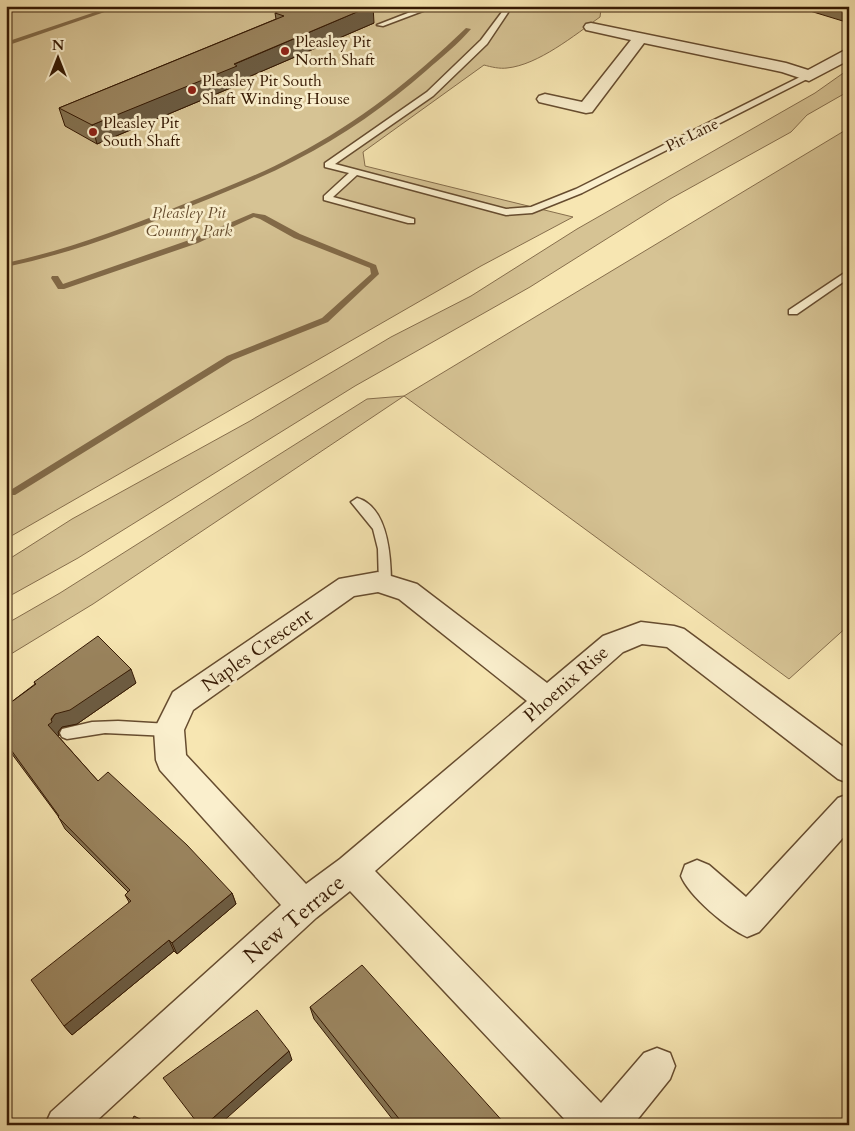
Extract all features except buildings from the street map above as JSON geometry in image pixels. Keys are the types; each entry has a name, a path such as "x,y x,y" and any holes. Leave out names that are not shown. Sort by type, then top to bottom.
{"street":[{"path":"591,27 786,68 809,76"},
{"path":"545,99 586,108 640,38"},
{"name":"Pit Lane","path":"809,76 849,53"},
{"name":"Naples Crescent","path":"304,906 171,760 170,730 183,701 348,586 378,582 408,591 547,700"},
{"name":"Phoenix Rise","path":"352,870 613,644 641,633 674,637 849,768"},
{"path":"697,876 748,920 849,808"},
{"name":"New Terrace","path":"64,1125 304,906 352,870 596,1125"},
{"path":"608,1125 656,1066"}],"lane":[{"path":"381,25 433,6"},
{"name":"Pit Lane","path":"497,6 506,11 484,42 430,94 328,164 354,173 506,212 532,210 588,186 809,76"},
{"path":"354,173 326,198 411,221"},
{"path":"793,312 849,273"},
{"path":"357,502 369,511 380,532 385,550 385,585"},
{"path":"67,733 82,729 117,727 170,730"}],"green space":[{"name":"Pleasley Pit Country Park","path":"6,6 609,6 601,9 600,17 579,32 556,48 531,61 519,66 504,68 484,65 363,152 365,166 573,217 481,266 6,539"},
{"path":"849,69 849,91 807,115 791,132 670,199 530,287 355,386 78,558 6,598 6,561 72,519 250,421 391,337 471,296 577,229 815,93"},
{"path":"849,128 849,625 789,679 404,396"},
{"path":"404,396 93,604 6,657 6,624 60,593 367,399"}],"waterway":[{"path":"6,44 119,6"},
{"path":"6,265 52,254 120,232 241,183 295,158 348,127 384,102 436,60 468,29"},
{"path":"12,493 230,358 325,320 375,274 373,267 297,236 262,217 253,215 195,241 61,287 55,278"}],"place":[{"name":"Pleasley Pit North Shaft","path":"285,51"},
{"name":"Pleasley Pit South Shaft Winding House","path":"192,90"},
{"name":"Pleasley Pit South Shaft","path":"93,132"}]}
